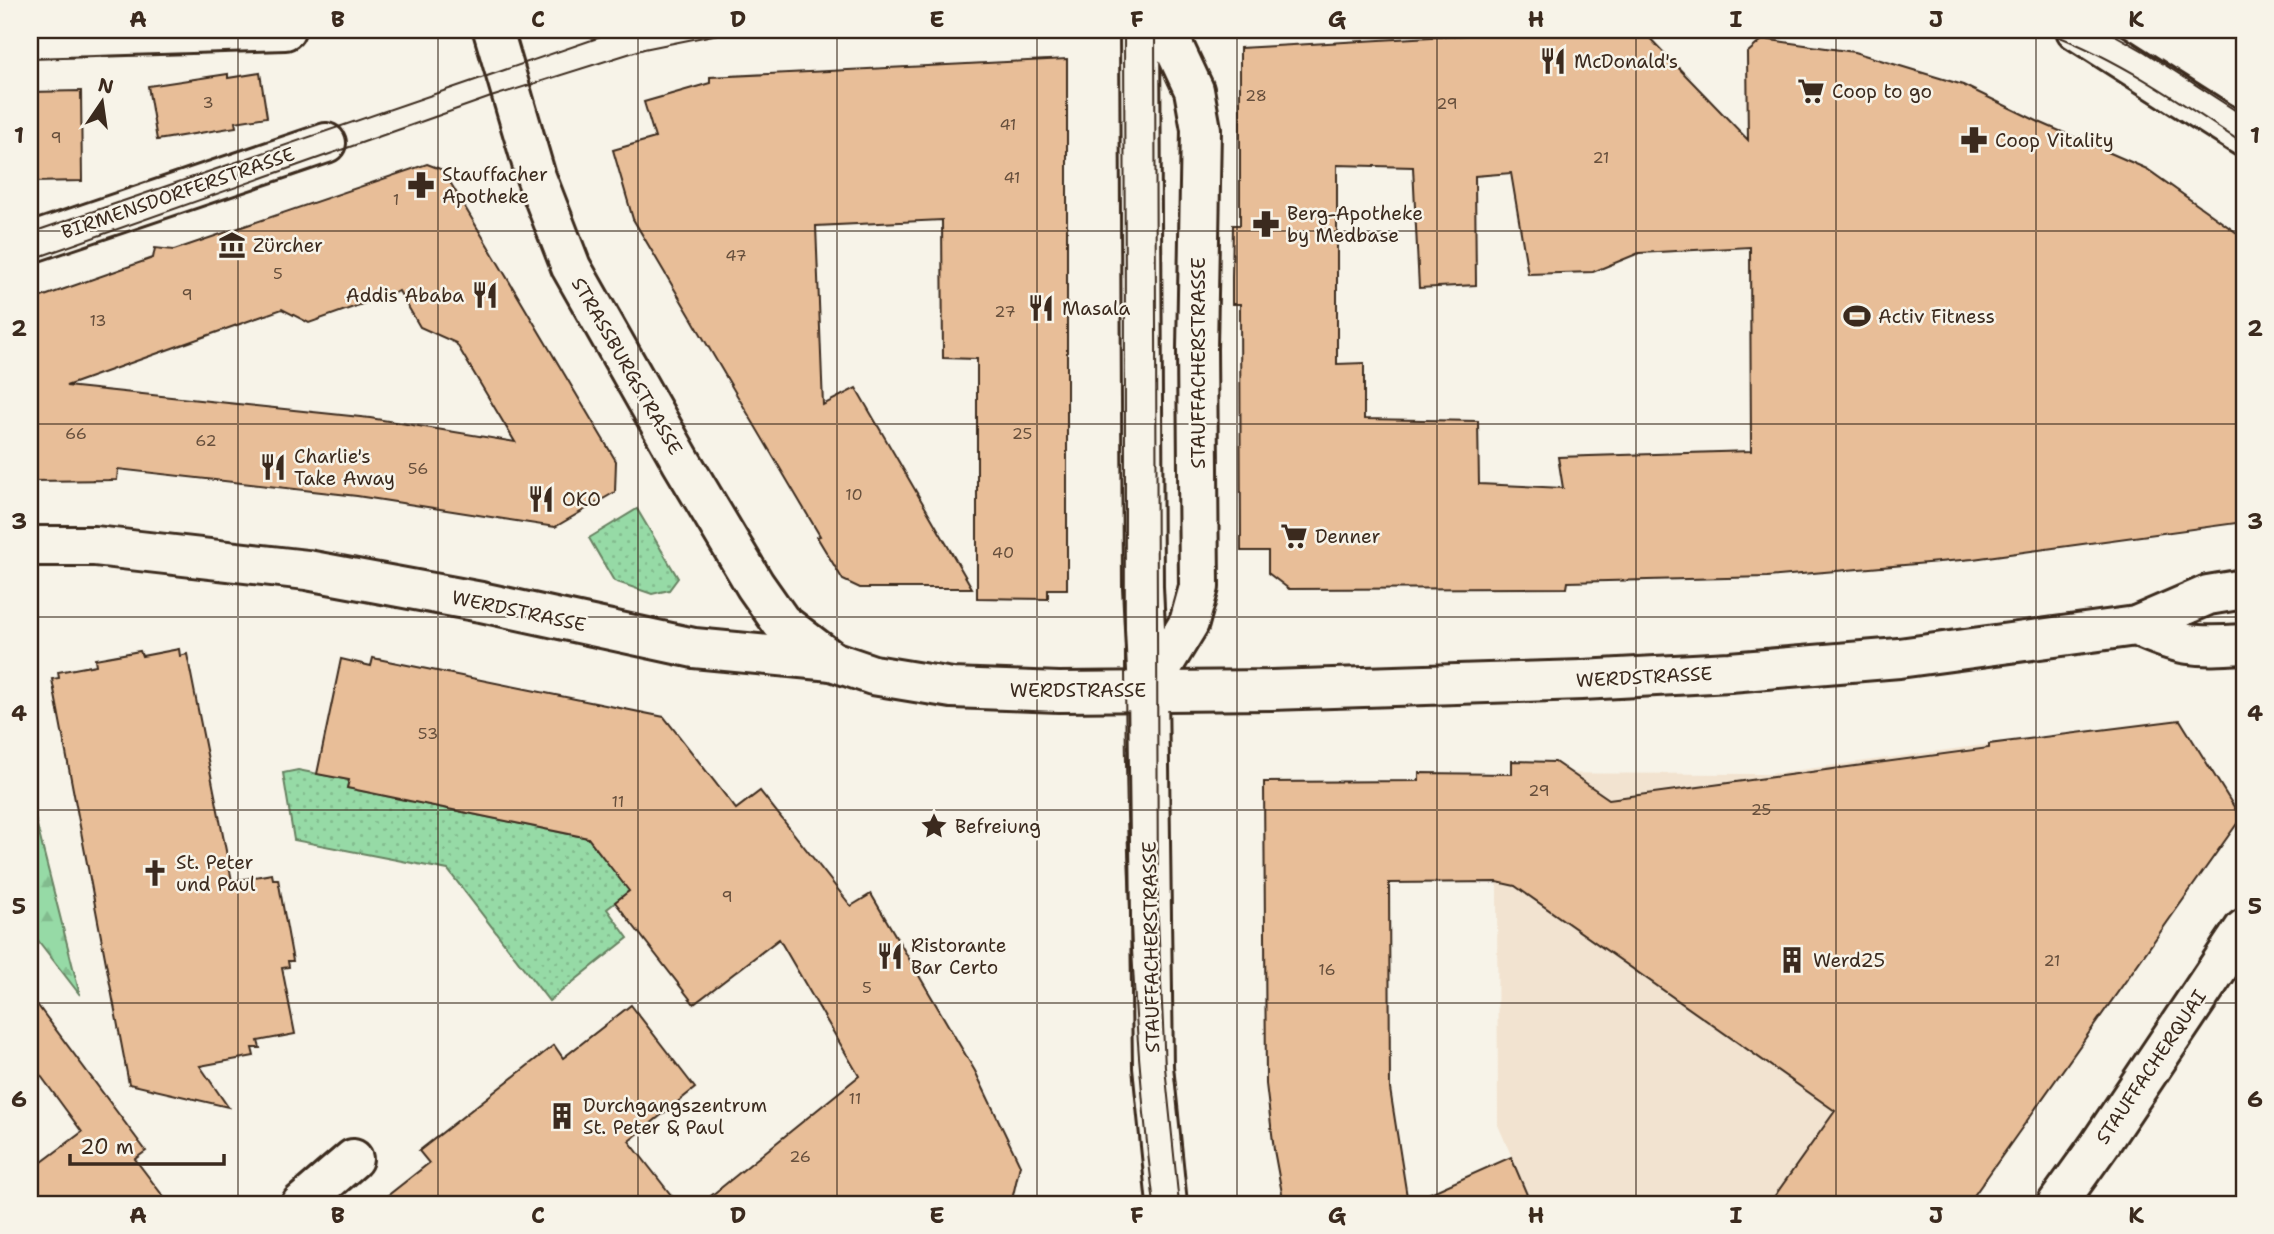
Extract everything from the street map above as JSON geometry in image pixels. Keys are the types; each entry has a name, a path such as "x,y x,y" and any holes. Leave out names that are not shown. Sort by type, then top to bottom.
{"street":[{"path":"30,38 285,30"},
{"name":"STRASSBURGSTRASSE","path":"493,30 536,177 571,267 755,585 781,622 832,661"},
{"name":"STAUFFACHERSTRASSE","path":"1140,30 1143,587 1153,1067 1167,1204"},
{"name":"STAUFFACHERSTRASSE","path":"1147,690 1189,623 1199,587 1197,349 1201,129 1194,90 1166,30"},
{"path":"2076,30 2244,137"},
{"name":"BIRMENSDORFERSTRASSE","path":"30,243 326,144"},
{"name":"WERDSTRASSE","path":"30,547 95,546 307,570 481,602 694,648 832,661 873,675 952,688 1059,692 1496,684 1730,672 1899,658 2136,626 2208,595 2244,589"},
{"name":"WERDSTRASSE","path":"2136,626 2181,644 2196,647 2244,644"},
{"name":"STAUFFACHERQUAI","path":"2057,1204 2244,929"},
{"path":"301,1204 354,1159"}],"shaded area":[{"path":"2180,718 2241,818 1969,1204 1532,1204 1498,1125 1497,883 1419,883 1419,773 1771,774"}],"green space":[{"path":"637,509 678,578 669,590 652,594 614,581 589,538"},
{"path":"298,770 349,780 347,788 588,838 610,866 635,887 607,909 628,938 549,1001 448,870 294,840 283,773"},
{"path":"30,798 80,995 30,930"}],"building":[{"path":"1642,30 1748,140 1747,53 1763,39 1854,52 1963,85 2147,169 2244,238 2244,522 1973,559 1767,577 1568,582 1567,588 1289,589 1268,573 1268,551 1241,551 1240,304 1232,304 1233,225 1240,225 1240,48 1519,32","holes":["1337,165 1413,167 1419,288 1476,285 1475,176 1511,173 1528,274 1593,272 1639,253 1750,247 1751,451 1558,457 1563,488 1479,484 1478,421 1364,419 1364,363 1337,364"]},
{"path":"1067,59 1067,589 1048,589 1048,599 977,598 977,359 943,358 942,220 816,226 823,405 856,388 972,588 860,588 843,580 817,537 820,536 633,219 613,150 655,138 644,102 710,83 710,77"},
{"path":"260,73 267,117 235,122 236,127 157,140 148,86 228,74 228,78"},
{"path":"81,91 82,181 30,182 30,92"},
{"path":"427,164 443,170 616,461 615,492 555,527 357,496 118,469 117,480 30,481 30,301 153,258 155,248 174,250","holes":["399,291 420,327 456,343 515,442 370,418 66,386 282,309 309,323"]},
{"name":"St. Peter und Paul","path":"179,649 180,656 187,654 232,881 272,874 273,879 278,879 293,961 288,961 289,967 282,968 295,1034 258,1041 260,1048 252,1048 254,1056 200,1066 228,1107 129,1084 52,679 59,678 58,672 96,665 95,659 140,651 142,656"},
{"path":"373,658 664,717 736,809 760,791 851,906 871,894 975,1071 1020,1165 1011,1204 701,1204 859,1076 779,939 694,1004 615,902 629,891 588,838 347,788 349,780 317,774 341,659 371,666"},
{"path":"2180,720 2241,818 1968,1204 1769,1204 1835,1111 1515,886 1497,882 1389,883 1390,1089 1408,1203 1511,1157 1531,1204 1284,1204 1266,1084 1264,782 1419,781 1419,773 1512,774 1512,761 1555,762 1609,799 1989,748 1989,744"},
{"path":"30,995 146,1151 135,1159 169,1204 30,1204 30,1171 82,1132 30,1061"},
{"name":"Durchgangszentrum St. Peter & Paul","path":"631,1005 695,1088 629,1141 678,1204 377,1204 429,1163 419,1151 554,1045 563,1058"}],"tram line":[{"path":"30,233 621,30"},
{"path":"30,260 491,97 644,49 738,30"},
{"path":"1124,30 1125,687 1128,860 1137,1032 1154,1204"},
{"path":"1155,30 1158,919 1165,1067 1179,1204"},
{"path":"2041,30 2095,52 2120,66 2244,144"},
{"path":"2106,30 2244,116"}],"place":[{"name":"McDonald's","path":"1553,61"},
{"name":"Coop to go","path":"1811,91"},
{"name":"Coop Vitality","path":"1974,140"},
{"name":"Stauffacher Apotheke","path":"421,185"},
{"name":"Berg-Apotheke by Medbase","path":"1266,224"},
{"name":"Zürcher","path":"232,245"},
{"name":"Addis Ababa","path":"485,295"},
{"name":"Masala","path":"1041,308"},
{"name":"Activ Fitness","path":"1857,316"},
{"name":"Charlie's Take Away","path":"273,467"},
{"name":"OKO","path":"541,499"},
{"name":"Denner","path":"1294,536"},
{"name":"Befreiung","path":"934,826"},
{"name":"St. Peter und Paul","path":"155,873"},
{"name":"Ristorante Bar Certo","path":"890,956"},
{"name":"Werd25","path":"1792,960"},
{"name":"Durchgangszentrum St. Peter & Paul","path":"562,1116"}]}
